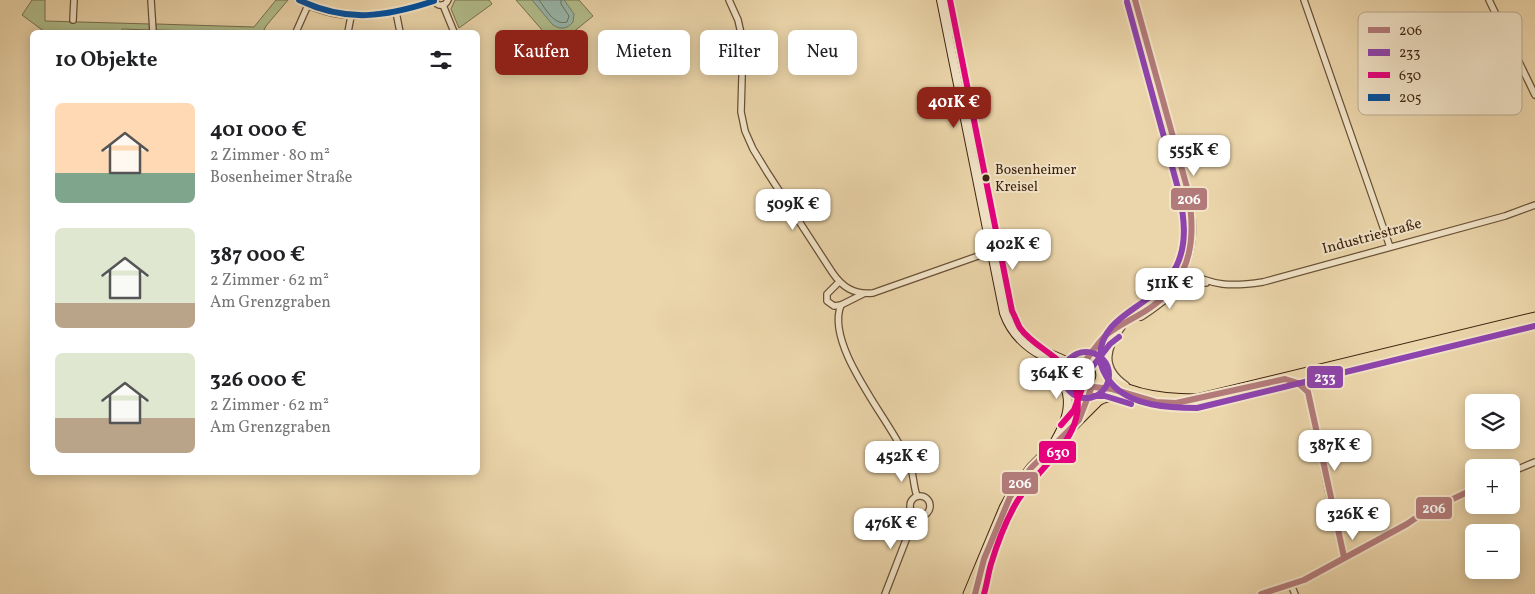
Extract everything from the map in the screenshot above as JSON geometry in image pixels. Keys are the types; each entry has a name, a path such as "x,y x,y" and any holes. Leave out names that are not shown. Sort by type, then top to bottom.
{"main road":[{"path":"968,594 1010,497 1031,468 1098,401 1110,396 1122,395 1196,400 1535,317"},
{"path":"1076,423 1080,407 1079,388 1072,377 1077,363 1086,360 1090,361 1118,385 1145,396"},
{"path":"1076,423 1092,388 1099,382 1099,370"},
{"path":"1079,388 1106,386 1145,396"},
{"path":"975,594 984,559"}],"street":[{"path":"73,20 74,0"},
{"path":"151,0 153,30"},
{"path":"299,0 328,12 351,16 396,12 434,0 437,4 444,5"},
{"path":"444,5 448,0"},
{"path":"729,0 738,20 743,42 741,112 745,131 766,172 839,282 844,288 863,294"},
{"path":"941,0 966,127 1009,315 1023,336 1039,348 1053,356 1077,363"},
{"path":"946,0 995,251 1004,314 1013,333 1020,340 1068,371 1072,377"},
{"path":"1086,360 1104,338 1156,303 1169,290 1184,271 1190,254 1193,230 1189,198 1135,0"},
{"path":"1304,0 1390,246"},
{"path":"1489,0 1495,12"},
{"path":"297,30 308,5"},
{"path":"444,5 453,30"},
{"path":"396,12 400,30"},
{"path":"348,30 351,16"},
{"path":"1522,68 1535,95"},
{"name":"Industriestraße","path":"1125,324 1134,322 1182,288 1196,283 1244,285 1263,282 1527,210 1535,206"},
{"path":"839,282 827,294 827,301 834,306 841,305 863,294 995,251"},
{"name":"Industriestraße","path":"1184,271 1215,284"},
{"path":"841,305 838,312 840,327 850,362 910,464 916,496"},
{"path":"1099,370 1103,344 1125,324"},
{"path":"1125,324 1113,339 1108,354 1109,362 1112,372 1118,379 1145,396"},
{"path":"1042,355 1062,377 1068,399 1064,424 1051,448"},
{"path":"1317,371 1311,379 1308,392 1344,557"},
{"path":"1285,379 1296,381 1308,392"},
{"path":"1520,468 1535,462"},
{"path":"1261,594 1291,585 1407,524 1429,510 1465,493"},
{"path":"916,496 925,497 929,501 930,506 926,514 920,515 912,511 912,500 916,496"},
{"path":"885,594 916,514"},
{"path":"1291,585 1295,594"}],"green space":[{"path":"32,0 45,0 45,21 150,24 150,30 42,30 22,15"},
{"path":"276,0 288,0 264,30 156,30 156,24 254,27"},
{"path":"455,0 489,0 492,4 459,28 451,9"},
{"path":"516,0 579,0 593,16 576,30 542,30"},
{"path":"1086,364 1094,367 1097,375 1094,383 1086,386 1078,383 1075,375 1078,367"}],"water":[{"path":"532,0 564,0 574,14 573,22 564,28 556,27"}],"transit line":[{"name":"205","path":"299,0 333,12 350,15 382,14 434,1"},
{"name":"630","path":"950,0 1012,311 1020,328 1026,335 1063,365 1073,381 1078,400 1076,418 1070,433 1025,490 1008,519 993,556 984,594"},
{"name":"206","path":"1086,360 1105,336 1154,305 1167,294 1177,281 1189,254 1192,224 1188,191 1135,0"},
{"name":"233","path":"1127,2 1179,192 1184,239 1180,258 1165,283 1118,321 1105,336 1101,346 1101,364 1107,378 1120,391 1130,397 1152,404 1197,408 1535,326"},
{"name":"233","path":"1093,366 1110,344 1119,337"},
{"name":"233","path":"1091,352 1103,358 1108,366 1109,375 1108,384 1103,392 1095,397 1081,398 1069,392 1064,384 1063,370 1069,358 1077,353 1091,352"},
{"name":"206","path":"1094,387 1112,389 1156,402 1176,403 1285,379 1298,383 1308,392 1344,557"},
{"name":"630","path":"1061,425 1074,410 1083,386"},
{"name":"206","path":"975,594 984,559 1010,497 1031,468 1079,420 1091,389"},
{"name":"233","path":"1094,396 1105,396 1131,404"},
{"name":"206","path":"1261,594 1304,580 1407,524 1423,513 1465,493"}],"place":[{"name":"Bosenheimer Kreisel","path":"986,178"}]}
